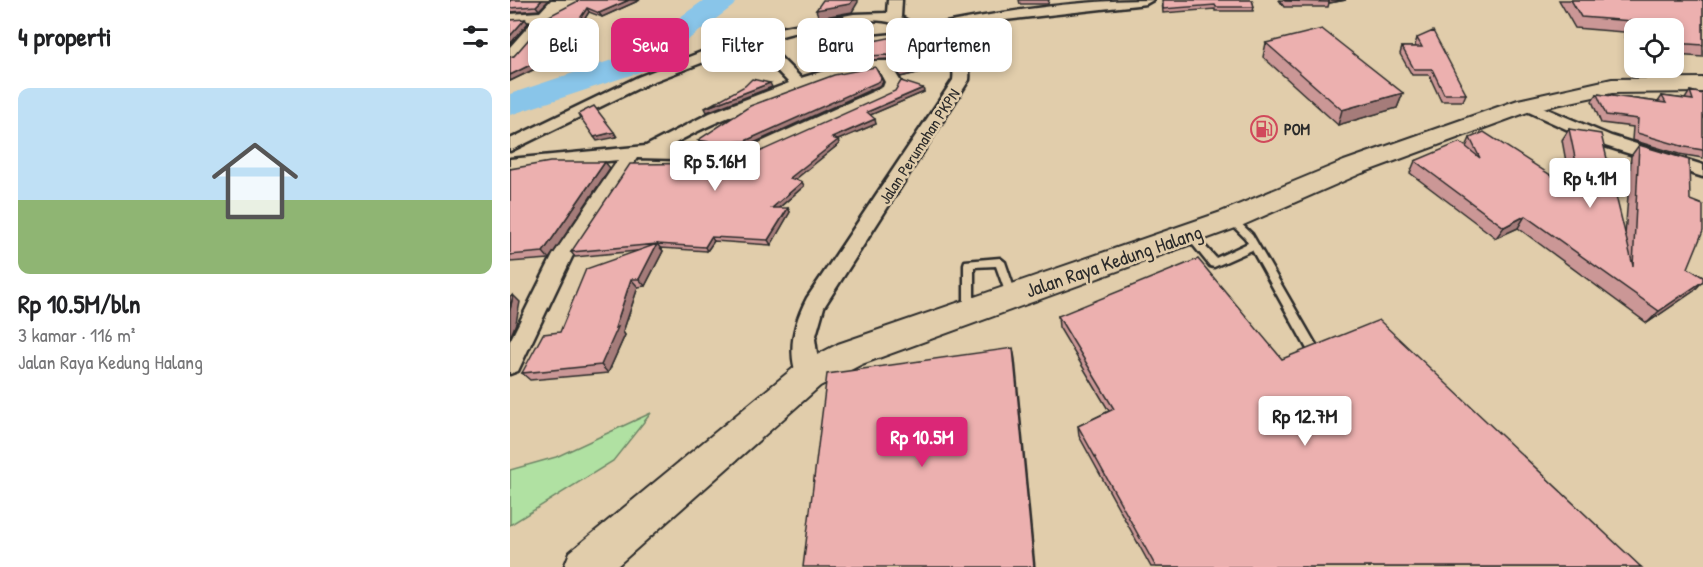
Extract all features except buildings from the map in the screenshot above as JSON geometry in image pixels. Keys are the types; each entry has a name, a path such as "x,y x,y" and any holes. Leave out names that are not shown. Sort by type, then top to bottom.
{"main road":[{"name":"Jalan Raya Kedung Halang","path":"585,567 808,376 850,354 1190,235 1353,167 1526,105 1646,78"},
{"name":"Jalan Raya Kedung Halang","path":"1666,78 1703,85"}],"street":[{"path":"510,56 558,0"},
{"path":"510,18 543,16 578,0"},
{"path":"894,18 895,0"},
{"path":"988,18 1146,0"},
{"path":"785,31 866,17 886,18"},
{"path":"510,146 685,60 701,55"},
{"path":"510,165 640,152 717,155 750,153 889,90 893,82 883,64 866,63 851,66 678,133 640,152 563,255 510,364"},
{"path":"785,71 799,85"},
{"name":"Jalan Perumahan PKPN","path":"808,376 801,339 815,304 961,80 963,72"},
{"path":"1526,105 1605,140 1703,171"}],"lane":[{"path":"1232,219 1254,245 1311,346"},
{"path":"1190,235 1214,262 1254,245"},
{"path":"969,312 969,264 1000,262 1012,297"}],"green space":[{"path":"651,413 613,461 510,525 510,470 556,457"}],"waterway":[{"path":"510,105 638,62 723,0"}],"place":[{"name":"POM","path":"1264,129"}]}
